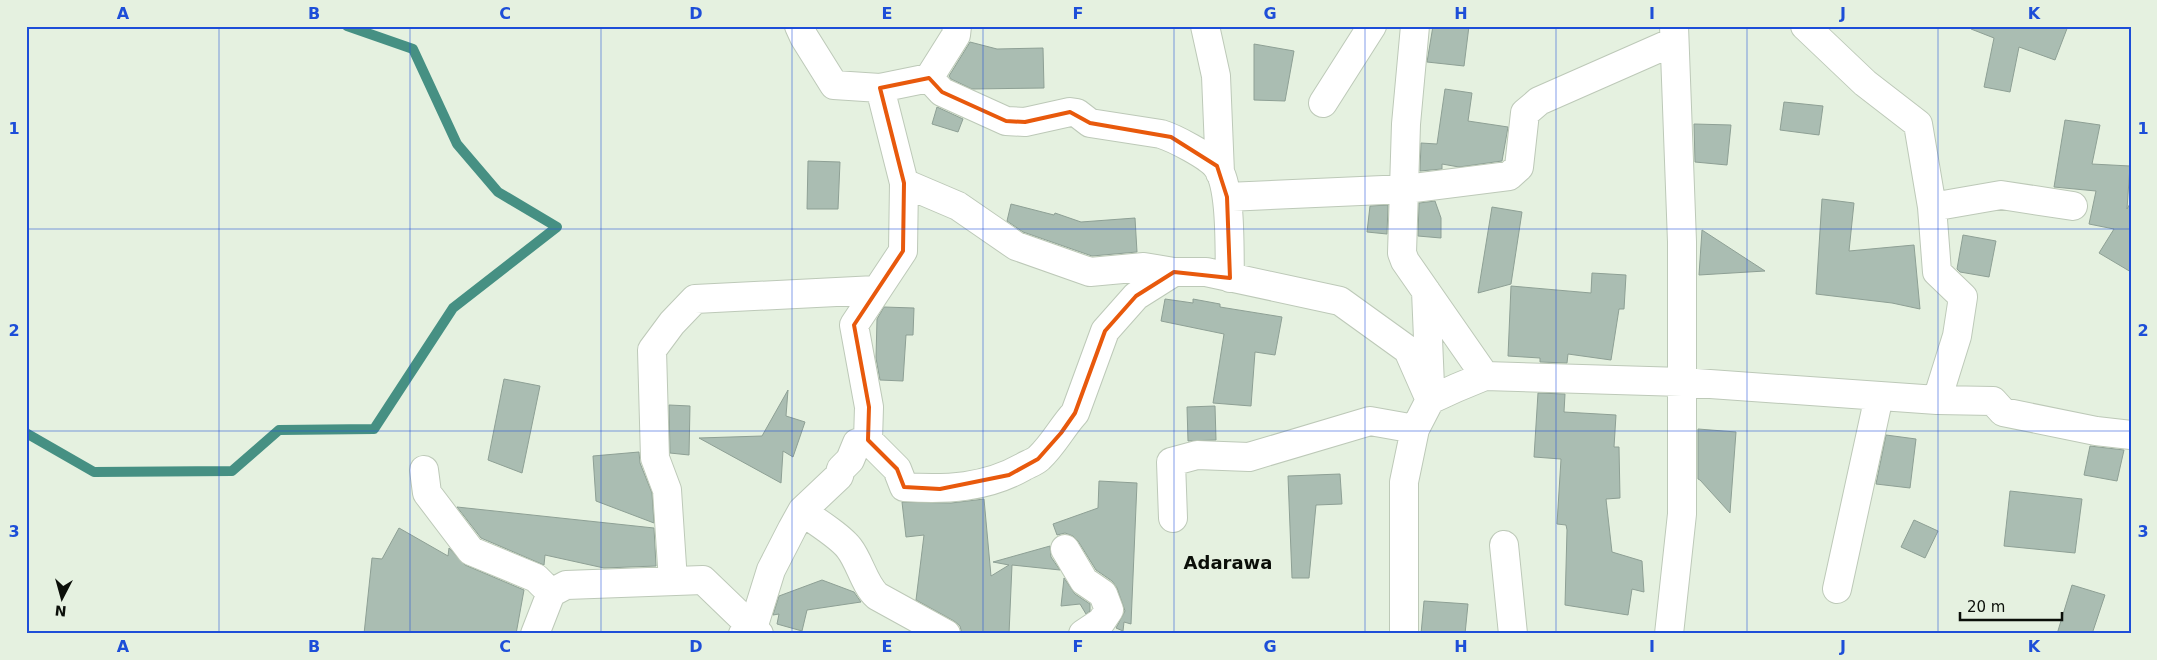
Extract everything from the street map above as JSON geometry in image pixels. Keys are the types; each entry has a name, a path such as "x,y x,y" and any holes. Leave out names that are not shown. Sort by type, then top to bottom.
{"street":[{"path":"799,26 834,85 880,88 929,78 956,34 957,26"},
{"path":"1205,26 1216,76 1230,278"},
{"path":"1323,103 1372,26"},
{"path":"1415,26 1406,124 1406,189 1402,253 1405,261 1485,376"},
{"path":"1805,26 1865,83 1918,124 1932,207 1937,272 1963,297 1957,336 1937,400"},
{"path":"1224,185 1406,189 1509,176 1519,167 1526,113 1531,106 1673,34 1682,242 1682,526 1669,634"},
{"path":"929,78 942,92 1006,121 1025,122 1070,112 1077,114 1090,123 1171,137 1210,161 1224,185"},
{"path":"880,88 904,183 903,251 854,325 870,407 868,440 897,469 904,487 940,489 985,483 1008,475 1038,459 1061,434 1067,422 1075,413 1105,331 1136,296 1174,272"},
{"path":"904,183 958,206 1016,246 1090,272 1144,267 1174,272 1206,272 1340,301 1408,350 1430,400"},
{"path":"1932,207 2001,195 2073,206"},
{"path":"673,581 668,490 655,458 652,350 672,323 695,299 876,290"},
{"path":"1404,634 1404,482 1415,429 1430,400 1426,291"},
{"path":"1430,400 1485,376 1682,382 1937,400 1993,400 2003,412 2096,431 2131,435"},
{"path":"1837,589 1879,396"},
{"path":"1173,518 1171,462 1197,455 1248,457 1370,421 1415,429"},
{"path":"535,634 551,593 566,585 703,580 752,632 771,570 802,511 839,476 841,469 850,460 857,443 868,440"},
{"path":"424,470 428,492 471,551 536,578 551,593"},
{"path":"802,511 849,547 871,591 876,596 946,634"},
{"path":"1504,545 1513,634"},
{"path":"1065,549 1084,581 1103,594 1109,610 1101,622 1083,634"}],"highlighted area":[{"path":"929,78 942,92 1006,121 1025,122 1070,112 1090,123 1171,137 1217,166 1227,197 1230,278 1174,272 1136,296 1105,331 1075,413 1061,433 1038,459 1009,475 940,489 904,487 897,469 868,440 869,407 854,325 903,251 904,183 880,88"}],"building":[{"path":"1433,26 1469,26 1464,66 1427,62"},
{"path":"1972,26 2068,26 2055,60 2019,47 2010,92 1984,87 1994,38 1971,29"},
{"path":"970,42 997,49 1043,48 1044,88 972,89 951,79 949,76"},
{"path":"1254,44 1294,51 1285,101 1254,100"},
{"path":"1445,89 1472,93 1468,121 1508,127 1502,161 1459,167 1442,164 1442,169 1420,171 1421,143 1437,144"},
{"path":"1784,102 1823,106 1819,135 1780,130"},
{"path":"937,107 963,119 958,132 932,124"},
{"path":"2065,120 2100,125 2092,164 2130,166 2127,209 2131,202 2131,272 2099,253 2114,229 2089,224 2096,191 2054,187"},
{"path":"1694,124 1731,125 1727,165 1695,162"},
{"path":"808,161 840,162 838,209 807,209"},
{"path":"1822,199 1854,203 1849,251 1914,245 1920,309 1892,303 1816,294"},
{"path":"1435,201 1441,218 1441,238 1418,236 1419,203"},
{"path":"1011,204 1054,215 1055,213 1081,222 1135,218 1137,252 1092,256 1023,232 1007,221"},
{"path":"1388,205 1387,234 1367,232 1370,206"},
{"path":"1492,207 1522,212 1511,284 1478,293"},
{"path":"1702,230 1765,271 1699,275"},
{"path":"1963,235 1996,241 1989,277 1960,272 1957,269"},
{"path":"1592,273 1626,275 1624,309 1619,309 1611,360 1568,354 1567,363 1540,362 1540,358 1508,356 1511,286 1591,293"},
{"path":"1165,299 1193,303 1193,299 1220,304 1220,307 1282,317 1275,355 1255,352 1251,406 1213,403 1224,334 1161,321"},
{"path":"884,307 914,308 913,335 906,335 903,381 880,380 876,358 877,319"},
{"path":"504,379 540,386 522,473 488,460"},
{"path":"788,390 786,416 805,422 793,457 783,451 781,483 699,438 762,436"},
{"path":"1538,393 1565,394 1564,412 1616,415 1614,447 1619,447 1620,498 1606,499 1612,552 1642,561 1644,592 1632,589 1628,615 1565,605 1567,530 1566,525 1557,524 1561,459 1534,457"},
{"path":"669,405 690,406 689,455 670,453"},
{"path":"1215,406 1216,440 1188,441 1187,407"},
{"path":"1698,429 1736,432 1730,513 1698,479"},
{"path":"1886,435 1916,439 1910,488 1876,484"},
{"path":"2090,446 2124,450 2117,481 2084,475"},
{"path":"639,452 640,463 652,493 654,523 596,501 593,456"},
{"path":"1340,474 1342,504 1316,505 1309,578 1292,578 1288,476"},
{"path":"1099,481 1137,483 1131,624 1124,622 1123,631 1116,628 1125,611 1117,588 1112,581 1096,570 1073,536 1065,533 1057,535 1053,524 1098,508"},
{"path":"2010,491 2082,499 2075,553 2004,546"},
{"path":"984,499 991,576 1009,565 993,562 1050,546 1051,557 1060,570 1012,565 1009,634 962,634 960,626 954,621 916,600 924,535 906,537 902,502 951,503"},
{"path":"457,507 654,528 656,566 604,568 545,555 544,565 481,538"},
{"path":"1914,520 1938,531 1925,558 1901,547"},
{"path":"399,528 448,556 449,548 465,565 524,590 516,634 364,634 372,558 382,559"},
{"path":"1064,578 1075,594 1090,604 1090,611 1086,614 1080,604 1061,606"},
{"path":"822,580 854,592 861,602 807,610 802,631 777,624 779,614 773,615 779,596"},
{"path":"2072,585 2105,595 2092,634 2057,634"},
{"path":"1424,601 1468,604 1465,634 1421,634"}],"waterway":[{"path":"26,433 94,472 232,471 279,430 374,429 453,308 557,227 498,192 457,144 413,49 347,26"}],"district":[{"name":"Adarawa","path":"1228,563"}]}
